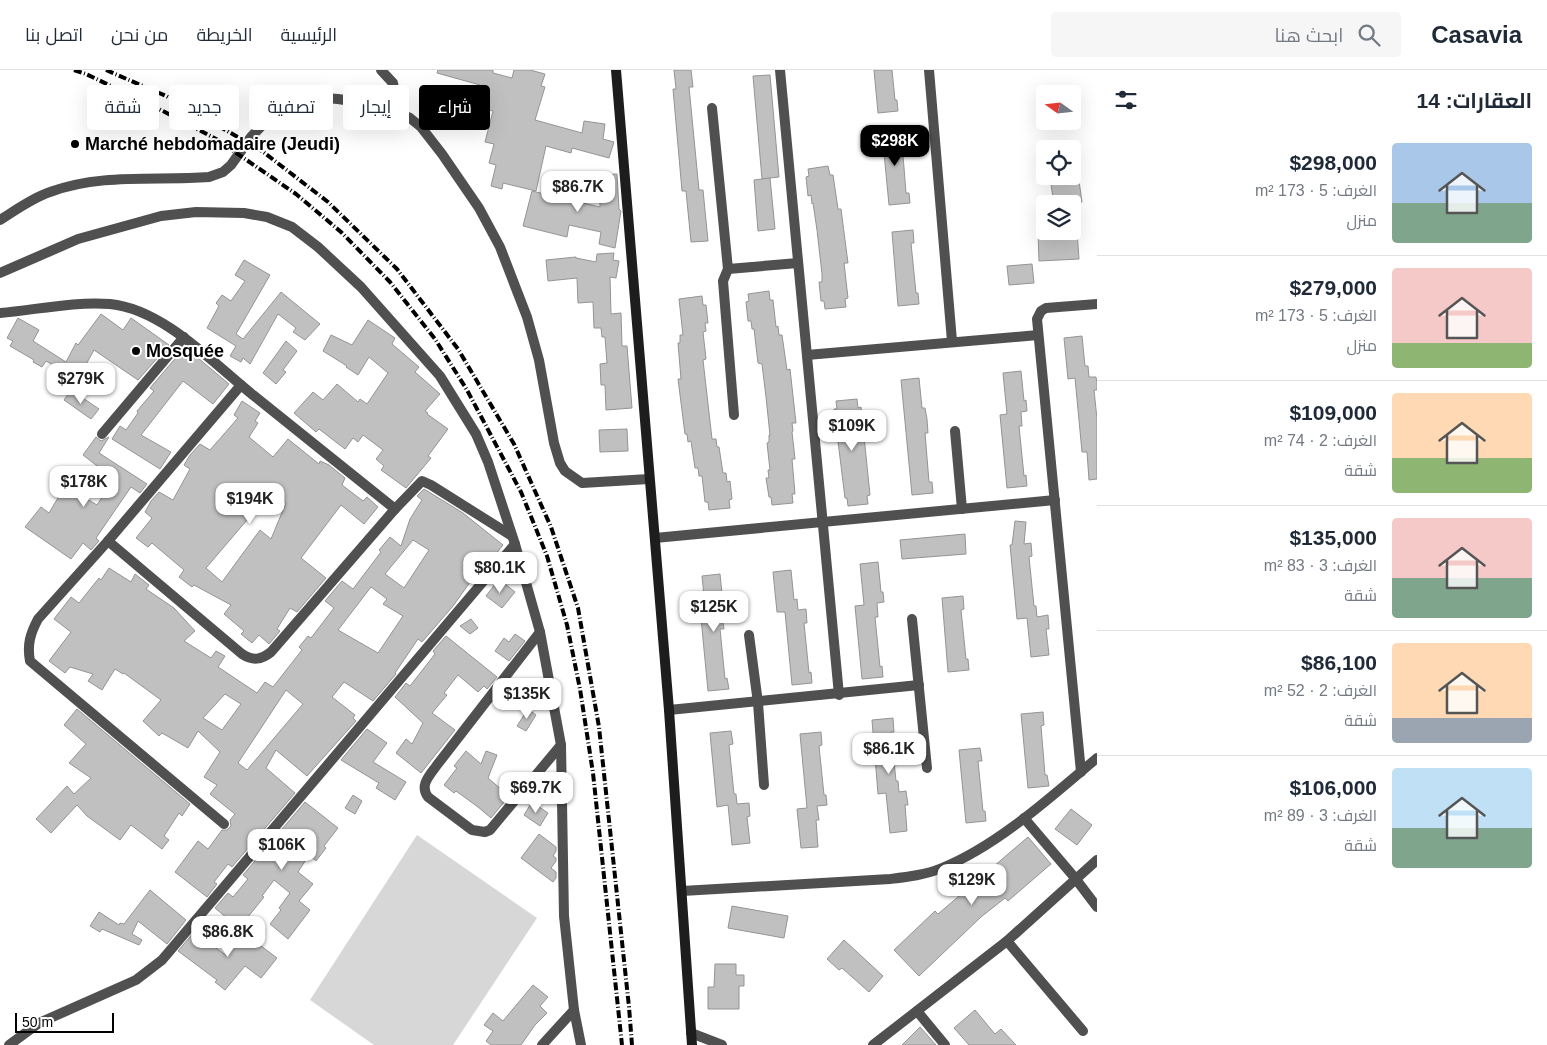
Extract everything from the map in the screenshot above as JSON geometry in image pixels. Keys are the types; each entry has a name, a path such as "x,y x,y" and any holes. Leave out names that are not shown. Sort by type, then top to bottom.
{"main road":[{"path":"616,70 669,710 692,1045"}],"street":[{"path":"381,70 393,85"},
{"path":"780,70 839,694"},
{"path":"929,70 952,342"},
{"path":"0,220 29,202 50,192 74,185 121,179 209,177 231,166 251,138 271,116 285,105 297,100 310,98 343,99"},
{"path":"712,108 728,269 723,281 734,415"},
{"path":"409,118 421,127 442,154 479,208 500,247 527,317 539,360 554,443 560,463 565,471 582,483 649,479"},
{"path":"0,273 78,239 161,216 196,212 244,213 267,217 292,227 318,247 361,287 440,376 479,441 498,488 540,632 561,745 564,916 574,1010 581,1045"},
{"path":"728,269 798,263"},
{"path":"0,313 77,305 111,304 131,309 160,322 184,337 395,509"},
{"path":"1081,772 1038,335 1038,315 1046,308 1097,304"},
{"path":"807,355 1038,335"},
{"path":"102,434 184,337"},
{"path":"224,824 30,661 28,650 30,635 38,620 241,385"},
{"path":"956,431 962,509"},
{"path":"108,541 242,654 248,658 258,659 265,657 271,652 395,509 421,482 424,481 514,540"},
{"path":"655,538 1055,500"},
{"path":"9,1045 39,1023 136,980 162,960 514,540"},
{"path":"912,619 927,768"},
{"path":"540,632 437,765 425,784 424,792 472,830 484,832 490,830 561,745"},
{"path":"749,635 758,703 764,785"},
{"path":"669,710 758,703 920,686"},
{"path":"682,891 890,879 926,873 941,868 982,847 1024,818 1097,758"},
{"path":"1024,818 1097,907"},
{"path":"873,1045 1006,941 1097,860"},
{"path":"1006,941 1083,1031"},
{"path":"542,1045 574,1010"},
{"path":"917,1011 945,1045"},
{"path":"691,1033 722,1045"}],"shaded area":[{"path":"417,835 537,918 453,1045 374,1045 310,1000"}],"building":[{"path":"438,70 493,70 493,73 512,78 514,70 530,70 545,74 541,86 545,87 535,120 582,133 584,121 605,124 603,139 614,142 609,158 572,148 571,153 546,146 536,191 503,183 502,189 491,186 496,165 489,163 494,144 485,142 488,130 490,130 493,111 490,110 490,85 480,85 437,73"},
{"path":"674,70 691,70 693,87 689,87 699,190 703,190 708,241 691,242 686,191 682,191 673,89 676,89"},
{"path":"874,70 892,70 898,111 878,113"},
{"path":"770,75 779,177 762,179 753,76"},
{"path":"904,130 905,143 902,143 906,193 909,193 910,203 889,205 882,132"},
{"path":"828,166 830,175 833,175 838,209 841,209 848,263 844,263 848,298 845,299 846,307 825,309 824,301 821,301 819,282 822,282 822,274 817,230 811,195 808,196 806,177 809,176 808,169"},
{"path":"617,174 619,209 621,211 615,248 599,244 601,232 569,225 567,237 523,226 532,191 600,207 599,175"},
{"path":"770,178 775,229 758,231 754,180"},
{"path":"1051,185 1080,185 1081,195 1053,195"},
{"path":"913,230 914,243 911,243 916,293 918,293 919,304 898,306 892,232"},
{"path":"1038,240 1078,240 1079,259 1039,261"},
{"path":"614,253 613,260 619,261 616,278 610,277 611,314 621,313 622,346 627,346 632,408 606,410 605,385 601,385 600,364 607,363 605,337 602,337 601,328 594,328 593,302 578,303 577,278 548,281 546,260 576,257 596,262 597,254"},
{"path":"244,260 270,275 236,334 243,339 281,292 320,324 305,340 293,332 296,328 278,314 250,364 243,358 241,362 230,356 236,346 207,328 219,306 216,303 222,295 231,301 245,281 235,275"},
{"path":"1032,264 1034,283 1009,285 1007,266"},
{"path":"769,291 770,300 773,300 776,327 778,326 779,335 782,335 787,370 790,369 796,423 792,423 795,459 792,459 795,494 792,494 793,503 772,505 766,478 769,478 768,470 770,470 767,443 769,442 770,435 762,364 758,363 754,329 752,329 751,321 748,321 746,302 749,301 748,294"},
{"path":"702,296 703,305 706,305 708,323 705,323 706,331 703,332 706,359 703,360 712,439 716,439 717,447 719,447 723,473 726,473 727,482 730,481 732,499 729,500 730,508 709,510 708,502 705,502 702,476 699,476 698,468 695,468 691,441 688,442 687,434 685,434 678,379 681,379 678,343 680,343 680,335 683,335 679,299"},
{"path":"101,314 123,330 131,318 169,345 138,380 94,350 78,379 46,361 42,367 33,362 34,360 10,346 13,341 7,338 18,318 39,330 33,341 66,362 76,343 78,345"},
{"path":"368,320 395,338 392,344 419,367 415,372 440,394 425,411 448,429 428,456 431,458 406,488 381,470 384,466 376,459 383,450 363,435 358,442 353,438 345,449 319,429 316,432 294,413 313,392 323,400 337,384 358,402 360,399 367,404 388,373 369,357 358,375 323,351 331,335 352,345"},
{"path":"1082,336 1085,366 1088,366 1089,377 1096,377 1097,383 1097,390 1094,390 1097,419 1097,479 1089,480 1087,452 1082,452 1075,378 1068,379 1064,338"},
{"path":"286,341 297,351 283,370 286,372 276,384 263,373"},
{"path":"185,347 229,384 213,404 183,381 141,435 171,452 160,469 112,439 120,426 126,430 138,413 137,411 154,391 150,388"},
{"path":"1021,371 1027,411 1021,412 1022,426 1019,426 1024,476 1026,475 1027,486 1007,488 1000,415 1007,414 1003,373"},
{"path":"919,378 922,408 925,408 927,419 928,433 925,433 929,482 932,482 933,493 912,495 901,380"},
{"path":"71,390 99,409 91,419 64,400"},
{"path":"857,399 858,408 861,407 870,495 867,496 868,504 848,506 847,498 845,498 834,409 837,409 836,401"},
{"path":"242,401 260,413 255,421 258,423 249,437 273,457 288,439 319,464 320,461 329,465 345,478 342,485 363,501 367,497 378,507 364,524 341,505 301,558 326,578 297,612 290,608 277,629 280,631 269,644 259,635 252,643 241,634 244,631 224,614 231,605 194,585 192,587 179,577 184,570 152,543 148,547 136,538 152,518 145,512 151,501 159,492 173,500 190,469 184,465 190,455 200,444 210,450 238,418 234,415","holes":["271,492 286,503 271,539 260,530 222,582 206,568"]},
{"path":"627,429 628,451 600,452 599,430"},
{"path":"96,437 101,441 109,437 99,453 147,484 140,493 131,487 96,538 99,541 91,550 83,543 71,559 25,527 41,507 49,513 65,486 97,505 114,479 83,455"},
{"path":"424,489 463,513 503,545 486,566 483,564 453,606 422,642 418,639 396,674 373,701 344,682 332,697 355,715 353,718 356,721 307,776 276,750 266,768 295,793 232,867 228,864 214,882 217,884 207,897 175,872 198,841 208,849 222,830 227,830 231,826 230,820 235,814 210,794 217,785 204,777 220,752 198,731 188,748 162,733 159,736 143,721 161,700 124,673 115,669 102,690 88,681 93,674 70,667 65,673 49,661 71,632 54,619 71,597 79,603 99,578 101,580 109,568 131,582 135,574 149,585 146,589 174,608 195,631 184,641 211,658 216,651 225,656 218,667 257,693 265,682 273,687 302,650 299,647 308,636 311,638 334,608 325,601 342,581 353,589 390,537 401,546 410,519 422,500 417,496","holes":["413,540 429,550 404,588 385,574","371,587 387,599 383,604 403,616 378,653 338,630","286,690 303,704 247,770 238,763","225,694 241,704 222,730 203,718"]},
{"path":"1015,521 1026,522 1024,544 1031,543 1032,556 1029,557 1034,606 1036,606 1037,617 1048,615 1049,629 1046,629 1049,655 1031,657 1027,618 1017,619 1010,545 1012,545"},
{"path":"965,534 966,554 902,559 900,540"},
{"path":"878,562 884,602 877,603 878,617 875,617 880,667 882,666 883,677 862,679 855,606 864,605 860,564"},
{"path":"791,570 794,600 797,599 798,610 806,609 807,623 804,623 809,673 811,672 812,683 792,685 785,612 777,612 773,572"},
{"path":"720,574 726,615 722,615 724,629 720,629 725,679 727,678 729,689 708,691 701,618 706,617 702,576"},
{"path":"499,579 515,592 502,608 486,596"},
{"path":"963,596 964,609 961,610 966,659 968,659 969,670 948,672 942,598"},
{"path":"471,619 478,628 470,634 460,626"},
{"path":"515,634 525,641 509,661 495,651 504,638 509,642"},
{"path":"446,636 497,677 487,689 484,686 478,692 458,675 444,693 447,695 432,713 455,730 421,773 396,753 406,739 412,744 423,723 395,697 406,683 410,686 435,654 433,651"},
{"path":"516,692 526,698 518,710 509,705"},
{"path":"77,709 190,804 182,816 179,813 164,836 169,840 162,849 131,825 120,840 87,816 77,805 51,833 36,819 67,786 74,794 91,778 69,763 86,744 64,725"},
{"path":"528,709 536,715 526,731 517,726"},
{"path":"1043,712 1044,725 1041,726 1045,775 1047,775 1049,786 1028,788 1021,714"},
{"path":"893,718 894,732 891,732 896,781 898,781 899,792 906,791 908,805 905,805 907,831 890,833 886,793 878,794 872,720"},
{"path":"367,729 387,743 373,762 406,782 395,800 376,788 379,783 341,760"},
{"path":"731,731 733,744 729,745 734,794 736,794 737,804 749,803 750,816 747,817 750,843 732,845 728,805 717,807 710,733"},
{"path":"821,732 822,745 819,746 824,795 826,795 827,805 817,806 819,820 816,820 818,847 801,848 797,809 807,808 800,734"},
{"path":"980,748 982,761 978,761 983,811 985,811 986,821 966,823 959,750"},
{"path":"466,751 481,764 486,751 497,755 488,778 509,796 491,818 456,791 454,793 444,785 457,768 454,766"},
{"path":"353,795 362,801 355,814 345,808"},
{"path":"305,802 338,828 324,846 326,848 316,861 309,855 298,872 313,884 299,901 310,910 288,939 270,924 281,910 279,908 290,893 274,880 262,896 264,897 239,928 215,908 228,893 233,897 248,879 243,875"},
{"path":"532,802 548,813 540,826 524,815"},
{"path":"1071,809 1092,825 1077,845 1055,829"},
{"path":"539,834 556,847 553,856 556,858 556,861 551,868 556,872 556,878 553,882 521,858"},
{"path":"1028,837 1051,864 1008,901 1005,898 981,917 919,976 894,950 935,911 938,914"},
{"path":"150,890 186,920 167,944 138,921 132,934 142,940 139,945 102,929 100,932 90,926 99,912 119,925 120,923 124,924"},
{"path":"732,906 788,916 784,938 728,928"},
{"path":"194,932 227,956 244,933 277,958 261,978 245,966 225,990 215,982 217,980 178,951"},
{"path":"844,940 883,976 869,992 842,968 839,970 827,959"},
{"path":"715,964 736,964 736,975 744,975 744,986 739,986 739,1009 708,1009 708,987 714,987"},
{"path":"533,985 548,997 540,1006 547,1013 535,1025 521,1045 491,1045 486,1041 493,1031 484,1025 493,1013 503,1021"},
{"path":"975,1010 995,1034 1001,1029 1016,1045 969,1045 954,1028"},
{"path":"920,1027 936,1045 902,1045"}],"railway":[{"path":"74,70 163,111 216,139 296,194 341,232 390,282 435,339 467,390 521,492 547,556 567,625 580,689 593,773 622,1045"},
{"path":"106,70 166,96 262,151 328,202 397,269 458,349 514,444 551,527 578,608 599,727 632,1045"}],"place":[{"name":"Marché hebdomadaire (Jeudi)","path":"75,144"},
{"name":"Mosquée","path":"136,351"}]}
